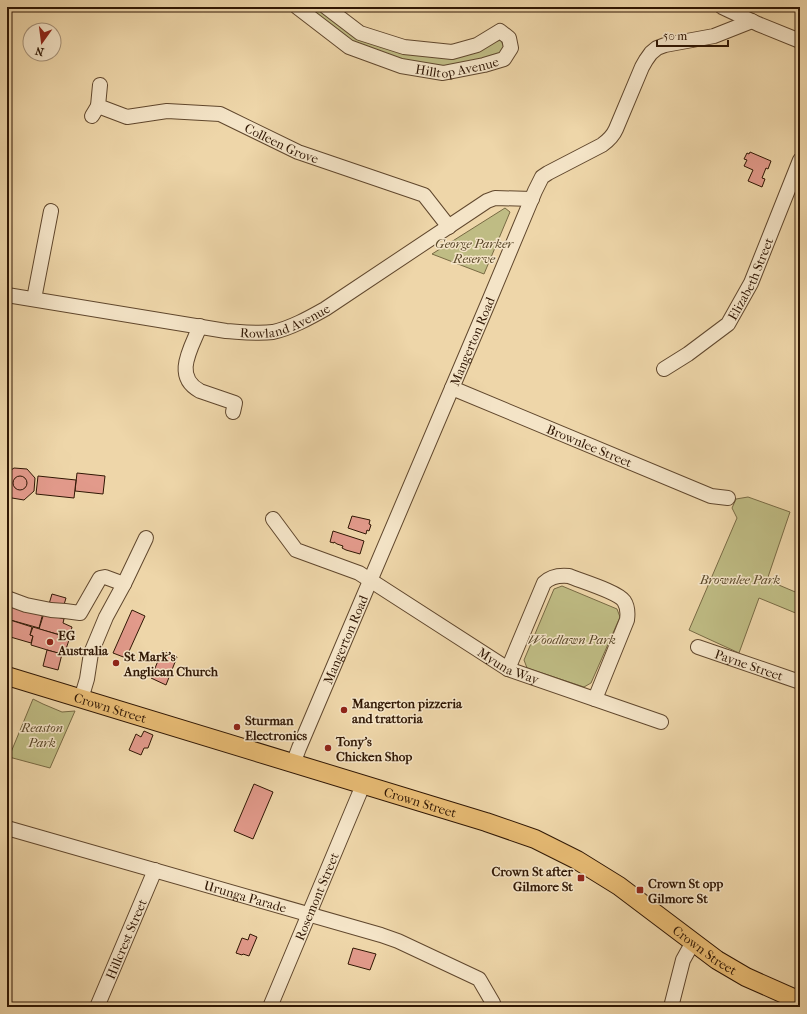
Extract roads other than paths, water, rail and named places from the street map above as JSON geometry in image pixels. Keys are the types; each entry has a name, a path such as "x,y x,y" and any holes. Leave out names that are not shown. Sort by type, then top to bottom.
{"main road":[{"name":"Crown Street","path":"7,676 486,822 535,839 577,860 619,886 717,960 746,977 800,1001"}],"street":[{"name":"Hilltop Avenue","path":"297,7 349,47 400,66 443,73 504,60 511,48 509,38 500,31 477,45 452,52 404,47 360,33 326,7"},
{"path":"722,7 800,41"},
{"name":"Mangerton Road","path":"293,764 542,177 609,140 613,135 642,67 651,53 657,48 665,45 714,36 752,21"},
{"name":"Colleen Grove","path":"100,85 95,111 127,117 168,111 220,114 298,152 424,195 449,227"},
{"name":"Elizabeth Street","path":"664,369 688,354 728,324 751,283 800,160"},
{"name":"Rowland Avenue","path":"7,295 226,331 245,333 274,332 307,319 325,309 487,201 495,198 532,199"},
{"path":"34,299 51,212"},
{"path":"200,326 186,362 186,374 188,380 194,388 200,391 235,403 233,412"},
{"name":"Brownlee Street","path":"452,388 711,496 728,498"},
{"name":"Myuna Way","path":"273,519 296,550 359,573 508,669 661,722"},
{"path":"81,699 87,679 91,653 106,617 146,538"},
{"path":"508,669 544,583 554,576 569,576 616,594 624,601 627,607 627,620 595,699"},
{"path":"7,598 51,610 65,610 80,613 100,578 105,577 124,584"},
{"name":"Payne Street","path":"698,647 800,682"},
{"name":"Rosemont Street","path":"270,1007 363,785"},
{"name":"Urunga Parade","path":"7,828 381,934 479,979 493,1006"},
{"name":"Hillcrest Street","path":"97,1007 154,870"},
{"path":"671,1007 683,960 693,942"}],"place":[{"name":"EG Australia","path":"50,642"},
{"name":"St Mark's Anglican Church","path":"116,663"},
{"name":"Mangerton pizzeria and trattoria","path":"344,710"},
{"name":"Sturman Electronics","path":"237,727"},
{"name":"Tony's Chicken Shop","path":"328,748"},
{"name":"Crown St after Gilmore St","path":"581,878"},
{"name":"Crown St opp Gilmore St","path":"640,890"}],"park label":[{"name":"George Parker Reserve","path":"474,250"},
{"name":"Brownlee Park","path":"740,579"},
{"name":"Woodlawn Park","path":"572,639"},
{"name":"Reaston Park","path":"42,734"}]}
